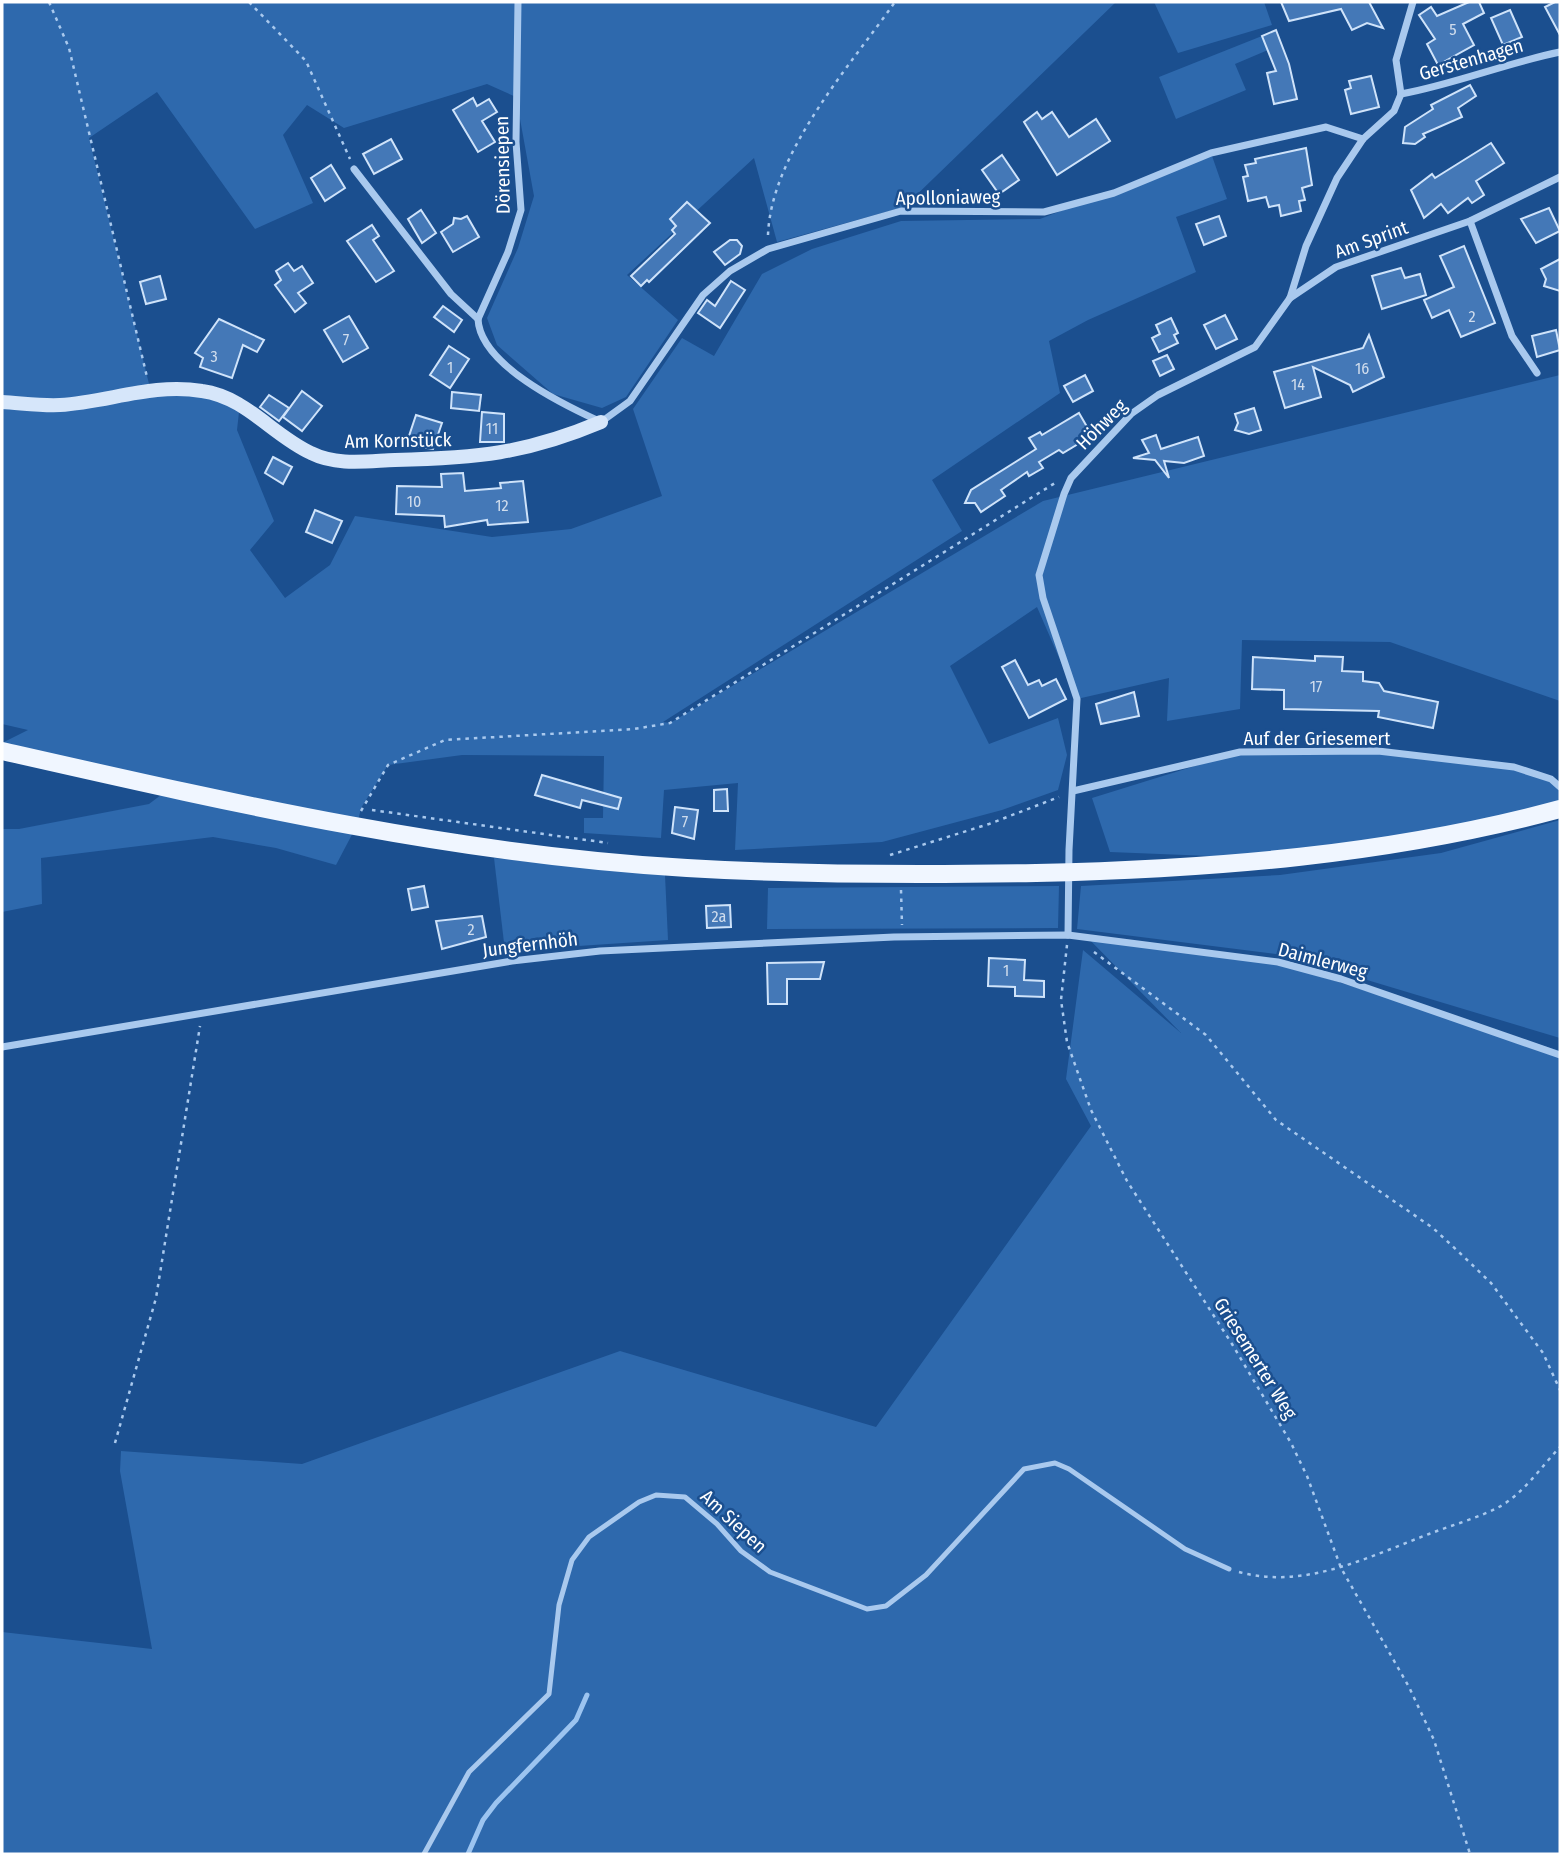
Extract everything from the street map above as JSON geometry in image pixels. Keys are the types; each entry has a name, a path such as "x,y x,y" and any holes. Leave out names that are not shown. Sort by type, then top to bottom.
{"main road":[{"path":"2,751 170,789 359,817 487,847 686,868 902,875 1214,867 1449,837 1560,809"}],"street":[{"name":"Dörensiepen","path":"478,319 508,252 521,210 516,142 518,2"},
{"name":"Gerstenhagen","path":"1413,2 1396,60 1401,94 1424,90 1512,62 1560,52"},
{"name":"Höhweg","path":"1069,872 1077,699 1043,597 1039,575 1044,549 1072,478 1105,439 1140,407 1158,395 1255,347 1290,298 1306,246 1332,190 1363,139 1394,111 1401,94"},
{"name":"Apolloniaweg","path":"601,422 630,401 703,295 730,271 768,249 901,211 1044,212 1114,193 1211,153 1326,127 1363,139"},
{"path":"354,169 451,294 478,319 481,333 492,349 522,378 558,402 601,422"},
{"name":"Am Sprint","path":"1290,298 1336,267 1470,221 1560,177"},
{"path":"1470,221 1512,336 1537,373"},
{"name":"Am Kornstück","path":"2,402 61,405 150,388 205,391 240,403 275,431 311,453 344,462 443,460 510,453 601,422"},
{"name":"Auf der Griesemert","path":"1073,791 1240,752 1378,751 1514,767 1550,779 1560,787"},
{"path":"1068,935 1069,872"},
{"name":"Jungfernhöh","path":"2,1047 512,961 600,951 903,937 1068,935"},
{"name":"Daimlerweg","path":"1068,935 1278,962 1341,979 1560,1055"}],"lane":[{"name":"Am Siepen","path":"425,1854 469,1772 549,1694 559,1605 572,1560 589,1537 639,1502 656,1495 685,1497 717,1524 741,1551 770,1572 867,1609 886,1606 926,1575 1000,1492 1024,1469 1041,1464 1055,1463 1069,1469 1185,1549 1229,1569"}],"path":[{"path":"49,2 69,48 150,388"},
{"path":"249,2 306,61 354,169"},
{"path":"768,249 768,227 776,193 795,144 895,2"},
{"path":"359,817 388,765 445,740 634,729 670,723 1046,487 1072,478"},
{"path":"879,856 892,855 965,832 1073,791"},
{"path":"351,807 359,817 617,844"},
{"path":"902,875 903,937"},
{"name":"Griesemerter Weg","path":"1068,935 1061,1000 1067,1042 1091,1110 1127,1181 1232,1344 1291,1443 1341,1568 1409,1687 1434,1740 1470,1854"},
{"path":"1088,947 1206,1035 1276,1120 1433,1228 1491,1283 1543,1353 1560,1390"},
{"path":"116,1443 156,1298 202,1012"},
{"path":"1229,1569 1257,1577 1286,1577 1341,1568 1501,1506 1560,1447"}],"shaded area":[{"path":"2,2 1116,2 904,207 777,242 754,158 627,275 678,320 626,397 602,408 553,394 497,345 487,318 518,248 534,196 516,97 487,84 344,128 307,105 283,135 313,203 255,229 157,92 89,138 150,388 240,403 237,430 274,521 250,550 285,598 330,565 355,516 492,537 571,529 662,496 633,409 682,338 714,356 762,274 812,249 901,221 1040,219 1211,153 1227,199 1176,217 1196,272 1088,320 1049,341 1060,393 932,480 962,531 663,722 670,723 1043,501 1560,375 1560,701 1390,642 1242,640 1240,709 1167,721 1169,678 1077,699 1037,607 950,666 989,744 1058,718 1067,755 1058,790 1002,810 882,842 735,850 738,783 664,790 661,838 584,833 584,818 603,818 604,756 462,755 388,765 361,808 357,825 336,865 276,848 213,837 41,858 42,904 2,912 2,829 19,829 149,804 169,789 2,751 2,743 28,730 2,724"},
{"path":"1154,2 1264,2 1272,25 1178,53"},
{"path":"1262,36 1268,50 1235,64 1246,90 1176,119 1159,77"},
{"path":"1378,751 1474,760 1523,770 1544,777 1560,787 1560,809 1282,859 1110,852 1092,798 1240,752"},
{"path":"1560,820 1560,1038 1284,955 1077,929 1081,886 1280,875 1441,853"},
{"path":"494,858 665,875 668,940 505,951"},
{"path":"1059,886 1058,928 767,929 768,888"},
{"path":"1085,935 1277,963 1560,1051 1560,1854 2,1854 2,1632 152,1649 120,1471 121,1451 302,1464 620,1351 876,1427 1091,1126 1066,1079 1083,950 1181,1033"}],"building":[{"path":"1281,2 1369,2 1383,28 1367,23 1352,30 1341,9 1289,21"},
{"path":"1469,2 1479,2 1484,13 1463,24 1474,45 1438,65 1427,44 1435,39 1419,15 1431,7 1437,16"},
{"path":"1560,2 1560,35 1545,7"},
{"path":"1510,10 1522,37 1503,45 1491,18"},
{"path":"1276,30 1289,64 1297,99 1274,104 1267,73 1276,71 1262,36"},
{"path":"1371,76 1379,107 1351,114 1345,90 1351,88 1349,81"},
{"path":"1470,85 1476,96 1458,108 1462,117 1423,134 1425,137 1415,144 1403,143 1405,127 1433,109 1431,105"},
{"path":"473,98 477,106 489,99 497,112 482,121 495,142 478,152 453,110"},
{"path":"1037,112 1042,119 1052,112 1069,137 1096,119 1110,141 1057,175 1024,122"},
{"path":"391,139 402,159 374,174 363,154"},
{"path":"1491,143 1504,163 1476,181 1484,195 1472,203 1468,198 1448,213 1441,204 1424,218 1411,190 1432,174 1435,178"},
{"path":"1306,148 1312,185 1302,188 1305,200 1299,201 1301,211 1281,216 1279,205 1269,207 1266,197 1248,201 1243,177 1248,176 1245,165 1256,163 1255,159"},
{"path":"1002,155 1019,180 999,194 982,170"},
{"path":"331,165 345,188 325,201 311,178"},
{"path":"687,202 710,223 649,282 647,280 641,286 631,276 675,234 672,230 676,226 670,219"},
{"path":"1549,208 1560,231 1536,243 1521,219"},
{"path":"421,210 436,233 422,243 408,219"},
{"path":"467,216 479,237 453,252 441,232 453,224 454,218"},
{"path":"1219,216 1226,236 1204,245 1196,224"},
{"path":"372,225 379,236 373,240 394,271 376,282 347,241"},
{"path":"730,240 737,240 742,246 740,254 725,265 714,252"},
{"path":"1464,246 1495,323 1461,337 1449,310 1432,318 1424,300 1454,287 1440,256"},
{"path":"1560,259 1560,291 1544,286 1546,279 1541,269"},
{"path":"288,263 294,271 302,266 313,283 298,293 306,303 295,312 275,285 281,280 276,271"},
{"path":"1401,268 1405,278 1420,274 1426,295 1382,309 1372,276"},
{"path":"160,276 166,299 146,304 140,282"},
{"path":"731,281 745,290 720,328 698,313 707,300 715,306"},
{"path":"443,306 462,320 454,332 434,317"},
{"path":"1225,315 1237,339 1216,349 1204,325"},
{"path":"349,316 368,348 343,362 324,330"},
{"path":"1171,318 1178,333 1174,335 1178,343 1159,352 1152,338 1160,334 1156,325"},
{"path":"219,319 264,340 257,352 243,345 232,378 200,367 203,358 195,353"},
{"path":"1556,330 1560,350 1537,357 1532,336"},
{"path":"1369,335 1384,377 1353,392 1350,385 1313,367 1321,397 1285,408 1274,372 1363,348"},
{"path":"449,346 469,359 450,388 430,375"},
{"path":"1167,355 1174,369 1160,376 1153,361"},
{"path":"1085,375 1093,391 1073,402 1064,386"},
{"path":"302,391 322,406 302,431 283,417"},
{"path":"452,392 481,395 479,411 451,408"},
{"path":"269,395 289,408 279,421 260,407"},
{"path":"1254,408 1261,430 1249,434 1235,430 1238,423 1235,414"},
{"path":"482,412 504,414 504,442 480,442"},
{"path":"1079,413 1090,432 1083,441 1063,453 1059,450 1039,462 1043,468 1029,476 1027,472 1001,490 1005,496 981,512 975,503 965,503 971,490 1036,449 1029,438 1040,432 1042,435"},
{"path":"416,415 442,423 433,449 406,445"},
{"path":"1156,435 1161,449 1198,437 1204,456 1184,463 1164,461 1169,478 1155,460 1133,458 1149,453 1142,440"},
{"path":"273,457 292,467 283,484 265,473"},
{"path":"463,473 465,491 501,488 500,483 523,481 528,522 488,525 487,520 445,527 444,516 396,514 397,486 442,487 441,474"},
{"path":"315,510 342,521 332,543 306,532"},
{"path":"1315,656 1343,657 1342,671 1363,672 1363,681 1379,683 1384,691 1438,702 1433,728 1378,717 1379,711 1284,709 1284,690 1252,689 1253,657 1315,661"},
{"path":"1015,660 1028,685 1039,680 1042,686 1056,679 1066,699 1029,718 1002,667"},
{"path":"1134,692 1139,716 1101,724 1096,704"},
{"path":"542,775 621,798 618,809 582,800 580,808 535,795"},
{"path":"727,789 728,811 714,811 714,790"},
{"path":"675,807 698,810 694,839 672,833"},
{"path":"424,886 428,907 412,910 408,889"},
{"path":"730,905 731,927 707,928 706,906"},
{"path":"482,916 486,937 442,949 436,921"},
{"path":"989,958 1025,960 1024,980 1044,981 1044,997 1015,996 1015,987 988,986"},
{"path":"824,962 820,979 787,979 787,1004 768,1004 767,963"}],"waterway":[{"path":"468,1854 483,1820 576,1720 587,1695"}]}
